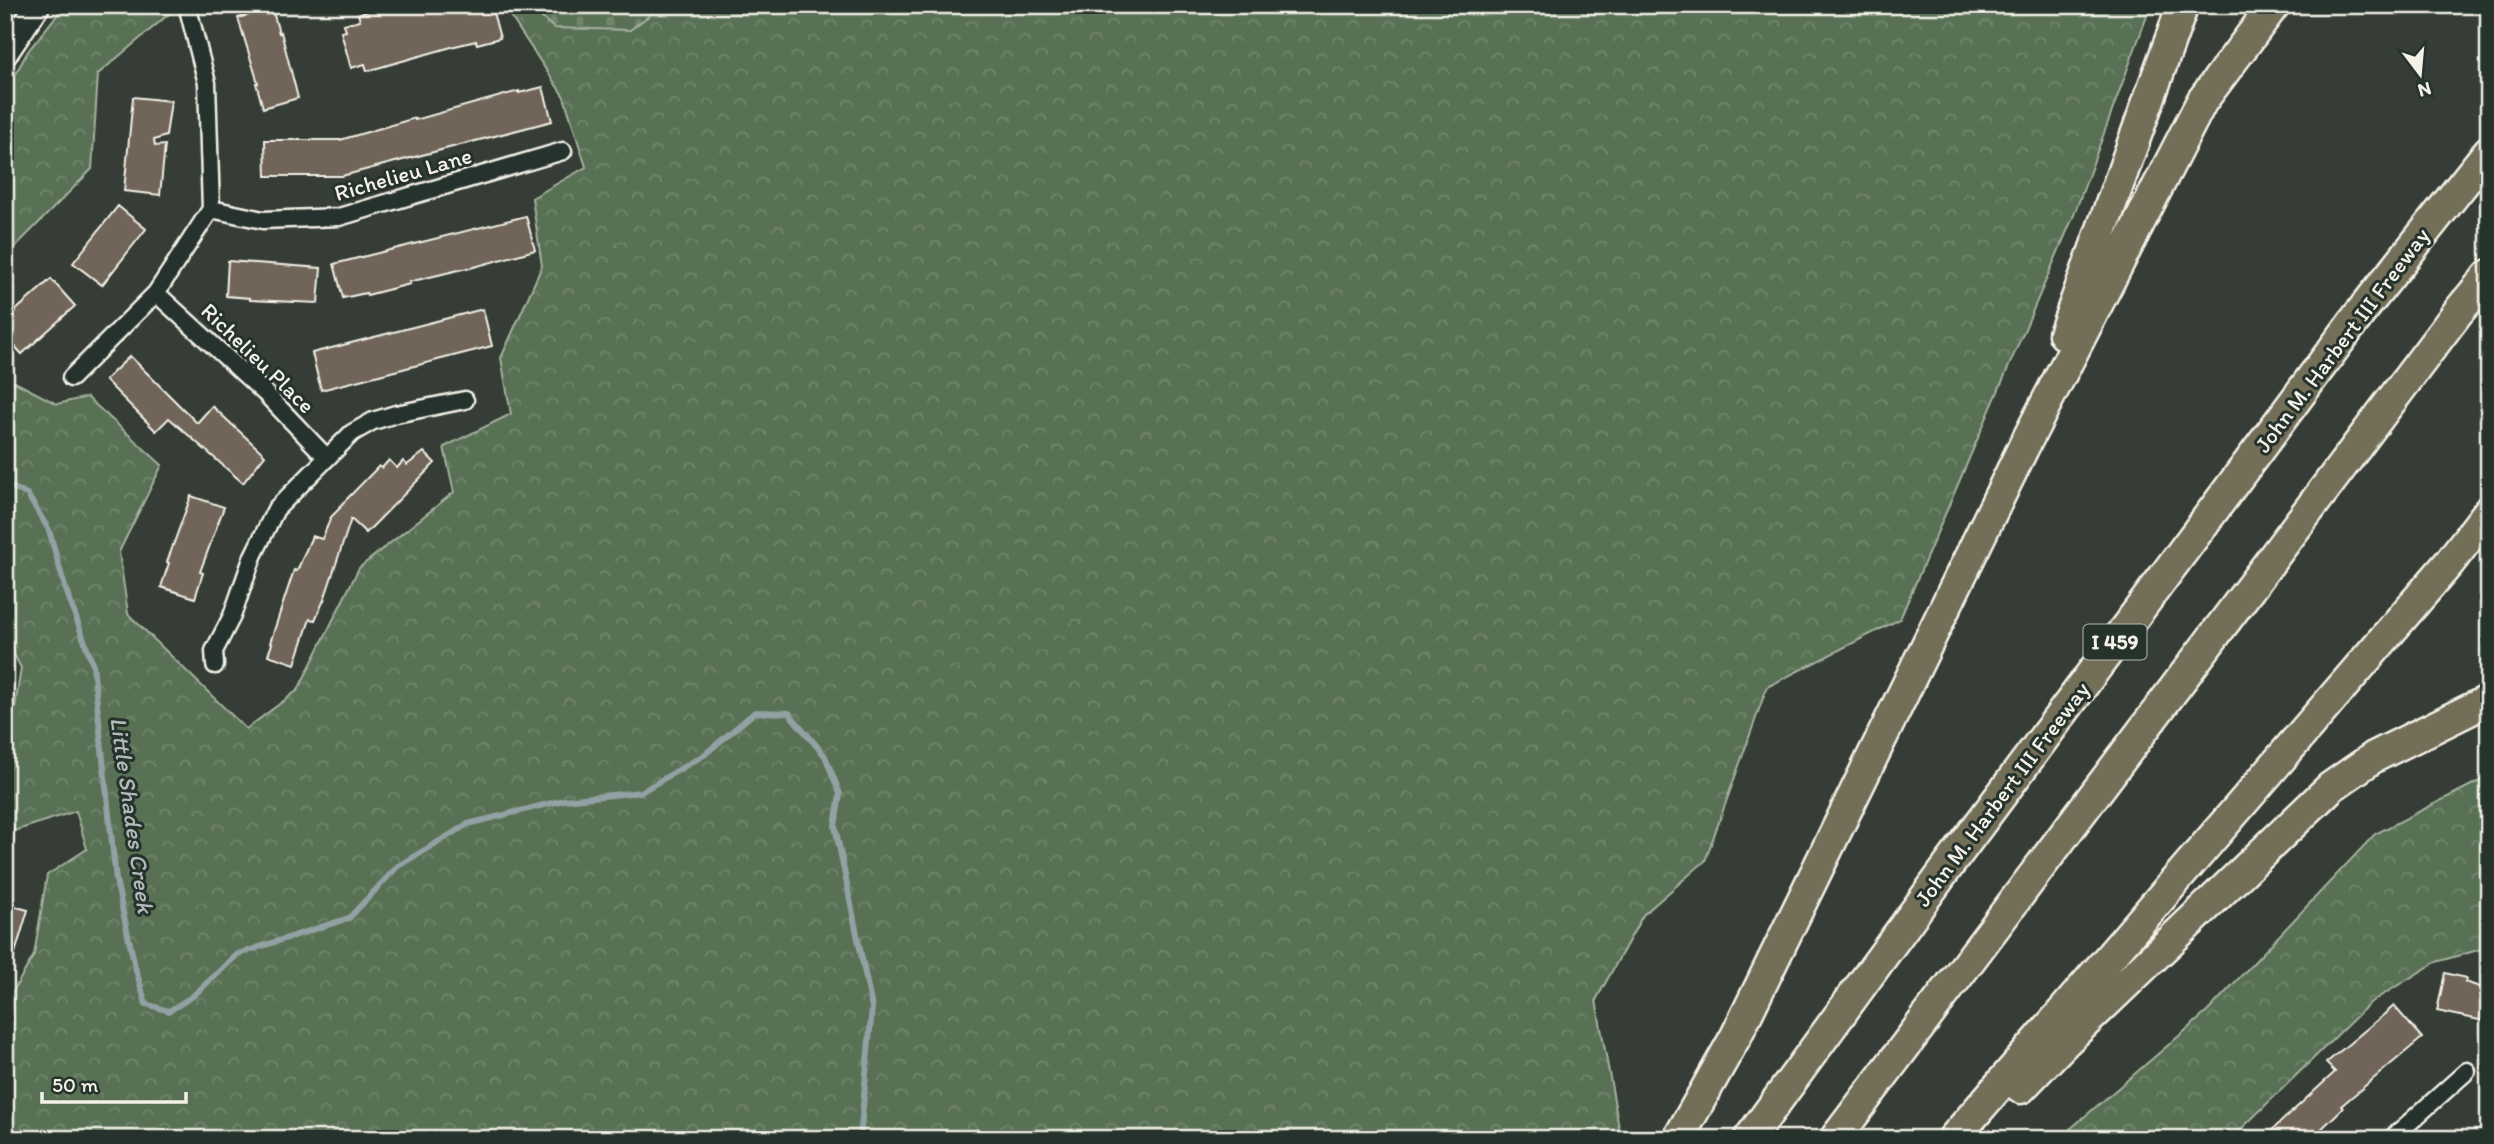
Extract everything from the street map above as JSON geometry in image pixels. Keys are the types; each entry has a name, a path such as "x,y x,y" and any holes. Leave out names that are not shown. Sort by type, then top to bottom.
{"highway":[{"path":"2023,448 2183,5"},
{"path":"1678,1139 1736,1037 2023,448 2202,101 2274,5"},
{"name":"John M. Harbert III Freeway","path":"1749,1139 1949,865 2361,312 2489,151"},
{"path":"1835,1139 2458,312 2489,275"},
{"path":"1953,1139 2449,563 2489,511"},
{"path":"1972,1139 2066,1041 2332,787 2374,757 2489,700"}],"street":[{"path":"5,54 38,5"},
{"path":"71,378 156,293 211,209 207,83 187,5"},
{"name":"Richelieu Lane","path":"211,209 263,220 339,217 563,151"},
{"name":"Richelieu Place","path":"156,293 265,393 327,458"},
{"path":"215,665 214,651 232,616 253,556 276,509 352,433 373,421 465,400"},
{"path":"2391,1139 2467,1071"}],"green space":[{"path":"65,5 174,5 176,8 98,74 92,169 5,257 5,93 28,51"},
{"path":"503,5 527,5 554,28 659,8 659,5 2151,5 2074,215 1900,619 1767,687 1705,861 1643,915 1596,1000 1621,1139 5,1139 5,1005 34,955 47,875 87,849 76,811 14,831 5,823 5,752 9,747 21,668 5,637 5,377 57,404 87,397 162,465 119,552 128,614 246,729 298,690 359,568 454,492 444,447 511,414 501,358 542,266 532,198 586,167 564,97"},
{"path":"527,5 659,5 659,8 630,30 554,28"},
{"path":"2489,776 2489,947 2436,962 2371,1002 2231,1139 2062,1139 2063,1135 2207,1012 2375,834"}],"building":[{"path":"387,5 491,5 500,38 455,46 367,71 365,64 351,68 341,32 346,31 344,24 360,20 358,14"},
{"path":"272,8 298,98 263,108 238,18"},
{"path":"543,87 552,121 342,176 266,176 265,140 340,140 415,118"},
{"path":"133,97 171,101 166,136 154,140 155,146 165,145 160,195 124,191"},
{"path":"118,206 146,229 102,285 73,263"},
{"path":"526,216 535,250 367,295 366,293 343,298 334,264"},
{"path":"228,261 321,268 318,303 250,300 226,296"},
{"path":"51,279 75,306 22,354 5,336 5,320"},
{"path":"483,309 492,346 321,390 312,353"},
{"path":"130,356 197,423 212,406 265,455 243,483 169,418 156,431 105,380"},
{"path":"424,452 435,463 366,533 351,519 324,600 315,620 310,619 295,664 268,655 294,570 297,571 312,536 322,539 331,517 379,466 382,468 389,460 397,468 403,461 407,465"},
{"path":"191,496 224,507 200,572 203,573 195,598 161,587 169,563 167,562"},
{"path":"5,904 28,910 9,973 5,973"},
{"path":"2445,973 2466,978 2465,982 2489,990 2489,1022 2437,1011"},
{"path":"2394,1006 2422,1038 2341,1106 2343,1108 2311,1139 2277,1139 2271,1131 2335,1072 2326,1063"}],"waterway":[{"name":"Little Shades Creek","path":"5,484 27,494 49,530 65,587 93,665 116,880 146,1004 169,1011 193,996 238,954 349,918 398,866 468,824 564,800 641,792 704,755 755,712 789,713 825,756 840,794 835,826 872,1008 860,1139"}]}
